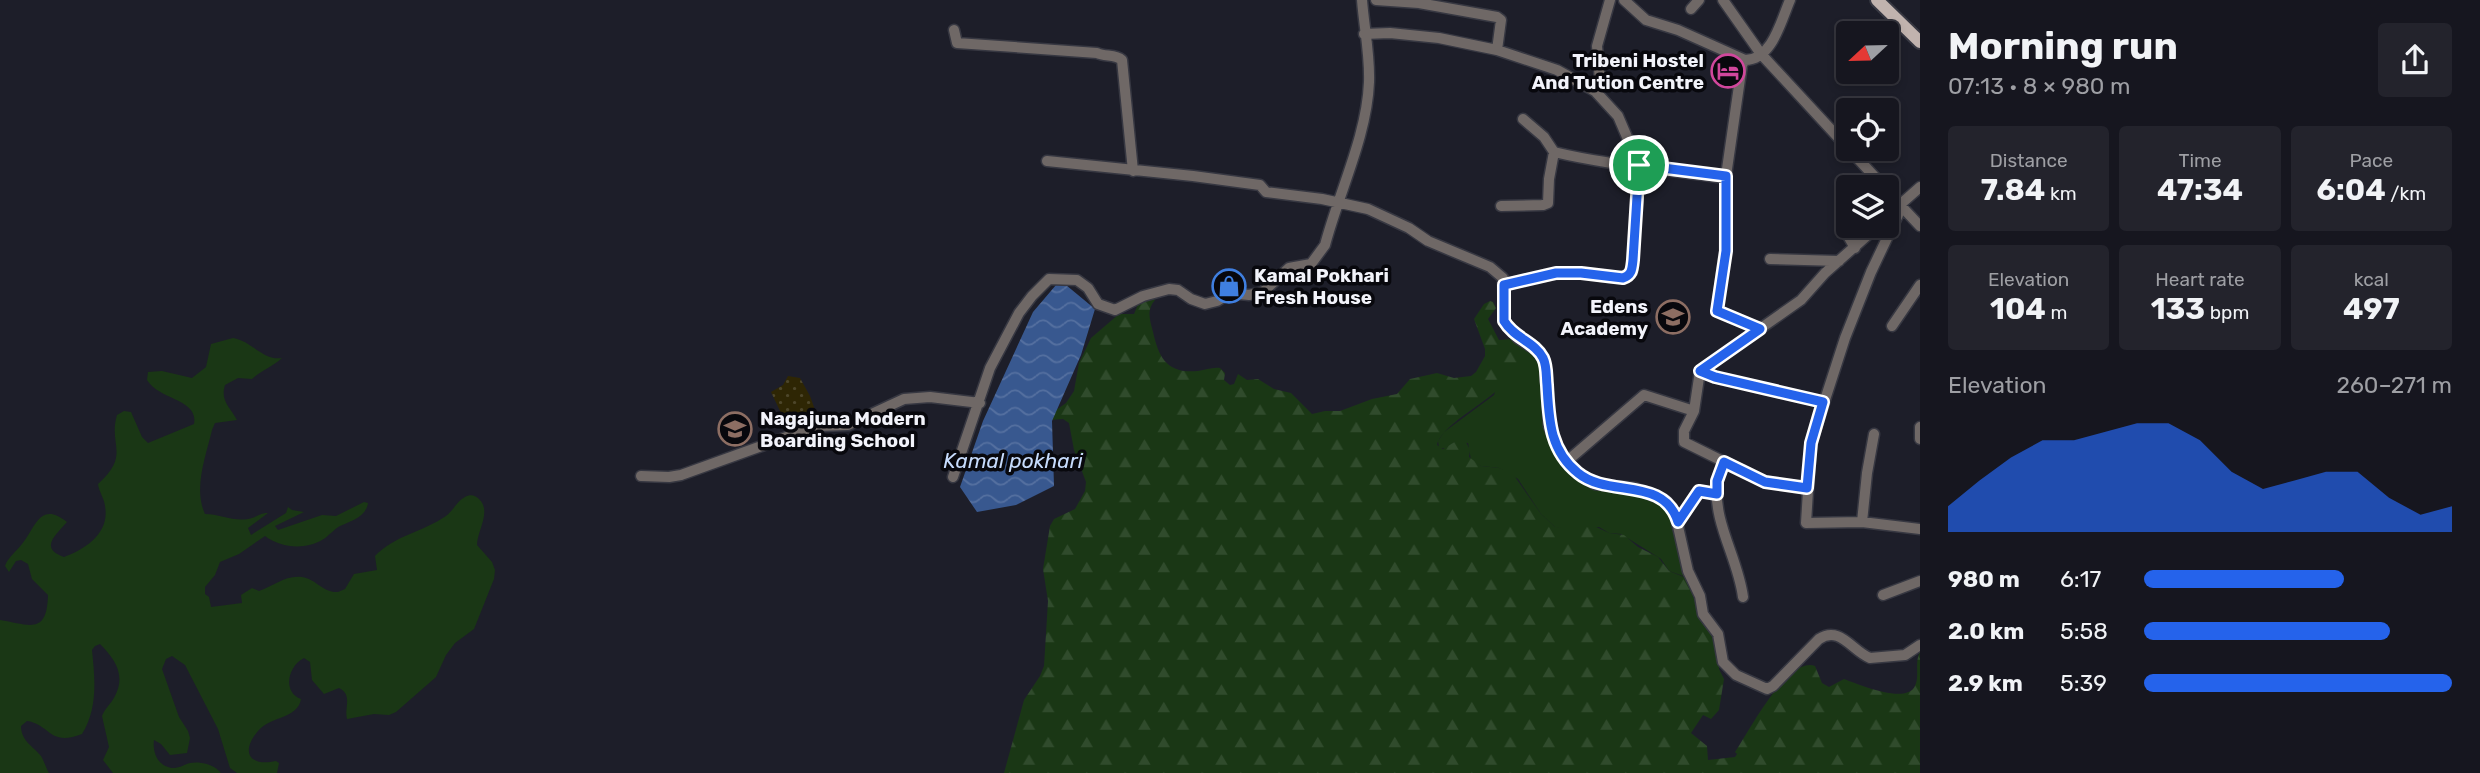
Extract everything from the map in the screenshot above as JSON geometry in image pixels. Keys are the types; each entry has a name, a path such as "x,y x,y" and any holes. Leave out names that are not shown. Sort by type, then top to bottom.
{"main road":[{"path":"1877,0 1920,42"}],"street":[{"path":"953,477 990,368 1028,300 1049,279 1077,279 1088,288 1098,304 1115,310 1143,296 1169,289 1178,290 1205,304 1230,293 1249,295 1263,292 1289,268 1311,264 1316,260 1325,245 1366,112 1369,60 1362,0"},
{"path":"1376,0 1412,2 1497,17 1502,20 1497,50"},
{"path":"1595,91 1600,80 1597,46 1610,0"},
{"path":"1691,9 1699,0"},
{"path":"1723,0 1761,54 1836,135"},
{"path":"1629,2 1646,20 1678,30 1745,60 1753,60 1767,51 1790,0"},
{"path":"954,30 957,43 1117,56 1122,60 1133,171"},
{"path":"1364,34 1390,33 1439,38 1497,50 1578,79 1595,91 1618,116 1639,165 1632,272 1623,278 1556,273 1504,285"},
{"path":"1745,60 1741,69 1726,176 1726,251 1717,311 1760,329"},
{"path":"1501,206 1543,205 1548,202 1554,152 1544,137 1523,119"},
{"path":"1554,152 1610,164 1726,176"},
{"path":"1047,161 1260,185 1266,192 1322,199 1368,209 1409,228 1429,241 1490,267 1501,275 1504,285 1504,321 1518,338 1538,351 1545,363 1549,426 1560,453 1577,472 1595,484 1635,488 1666,501 1678,522 1688,571 1700,596 1703,614 1716,630 1723,662 1731,672 1767,689 1825,635 1839,636 1870,658 1905,655 1920,645"},
{"path":"1860,161 1872,175"},
{"path":"1920,187 1899,204 1920,226"},
{"path":"1849,238 1855,248"},
{"path":"1807,488 1765,482 1684,442 1684,431 1694,411 1700,371 1801,300 1865,238"},
{"path":"1887,238 1871,272 1823,402 1811,443 1806,523 1862,522 1920,529"},
{"path":"1770,259 1839,261"},
{"path":"1892,326 1920,285"},
{"path":"1700,371 1715,377 1823,402"},
{"path":"1566,461 1644,395 1694,411"},
{"path":"641,476 659,478 681,475 817,426 848,425 904,399 930,397 980,403"},
{"path":"1920,427 1920,439"},
{"path":"1862,522 1874,434"},
{"path":"1724,462 1717,481 1717,494 1726,539 1741,577 1743,597"},
{"path":"1678,522 1699,491 1717,494"},
{"path":"1882,595 1920,581"}],"green space":[{"path":"1153,297 1155,300 1150,308 1150,315 1155,341 1162,357 1172,367 1187,371 1220,368 1225,373 1224,380 1230,385 1234,384 1238,374 1247,380 1258,379 1274,389 1291,393 1312,414 1340,411 1372,399 1397,394 1410,379 1437,373 1454,378 1471,376 1485,356 1474,319 1484,304 1493,302 1496,308 1488,319 1499,340 1511,339 1517,355 1514,370 1504,384 1444,433 1437,445 1443,449 1458,440 1465,440 1470,450 1469,457 1481,466 1499,468 1513,474 1541,514 1555,527 1578,528 1592,525 1609,533 1624,535 1638,547 1658,557 1669,571 1686,578 1700,620 1711,634 1724,679 1719,710 1711,719 1703,715 1691,733 1707,746 1708,760 1735,757 1735,752 1770,698 1793,672 1804,666 1815,666 1822,683 1829,687 1844,679 1881,692 1902,694 1915,686 1920,652 1920,773 1004,773 1024,700 1044,666 1048,601 1043,569 1050,526 1054,519 1075,509 1085,491 1086,482 1074,450 1069,423 1063,419 1050,420 1052,413 1066,403 1074,391 1079,363 1091,338 1119,314 1134,314 1139,302"},
{"path":"1514,335 1542,359 1550,435 1582,479 1631,489 1666,505 1677,526 1689,580 1669,571 1661,559 1621,534 1609,533 1599,527 1555,527 1541,514 1518,479 1499,468 1481,466 1471,460 1468,443 1455,442 1446,448 1439,448 1438,441 1444,432 1494,395"},
{"path":"233,338 269,357 282,358 252,379 238,378 225,385 226,404 237,420 215,423 212,430 200,483 205,514 240,519 268,513 248,528 251,535 286,513 288,507 304,512 275,526 278,530 322,515 336,516 364,502 368,503 361,515 315,543 286,545 265,536 239,554 220,562 215,575 205,587 211,607 242,603 241,595 252,588 259,591 296,577 307,578 333,592 345,589 354,574 377,570 375,556 391,543 437,521 462,499 472,495 479,499 484,509 477,545 492,562 495,570 474,629 455,643 436,677 389,715 374,714 347,719 346,694 339,688 324,694 312,680 310,662 304,658 298,662 291,673 289,685 295,696 301,699 299,706 289,714 263,726 250,745 250,756 254,759 259,762 279,763 277,773 237,773 230,768 218,729 185,665 172,656 166,659 162,669 179,717 190,738 187,753 170,755 154,740 155,755 161,763 169,767 199,763 211,766 221,773 113,773 103,760 109,747 102,716 118,688 119,674 114,662 100,644 92,650 93,704 82,734 63,738 27,721 21,726 23,736 41,756 49,773 0,773 0,620 28,625 40,622 47,608 48,595 32,579 28,564 21,560 16,561 9,572 6,563 44,515 58,516 67,522 51,545 56,553 64,557 95,539 106,516 98,484 114,465 117,415 124,411 131,412 142,437 148,443 194,424 190,409 153,387 147,380 148,372 162,371 192,378 206,367 211,344"}],"sand":[{"path":"788,376 800,378 819,421 790,432 771,392 783,385"}],"water":[{"name":"Kamal pokhari","path":"1056,285 1066,285 1095,309 1081,355 1052,421 1054,486 1016,505 977,512 960,487 983,421 1033,312"}],"place":[{"name":"Tribeni Hostel And Tution Centre","path":"1728,71"},
{"name":"Kamal Pokhari Fresh House","path":"1229,286"},
{"name":"Edens Academy","path":"1673,317"},
{"name":"Nagajuna Modern Boarding School","path":"735,429"}],"route":[{"path":"1639,165 1717,177 1726,176 1726,251 1717,311 1760,329 1700,371 1715,377 1823,402 1811,443 1807,488 1765,482 1724,462 1717,481 1717,494 1699,491 1678,522 1666,501 1635,488 1595,484 1577,472 1560,453 1549,426 1545,363 1538,351 1518,338 1504,321 1504,285 1556,273 1623,278 1628,276 1632,272 1639,165"}]}
